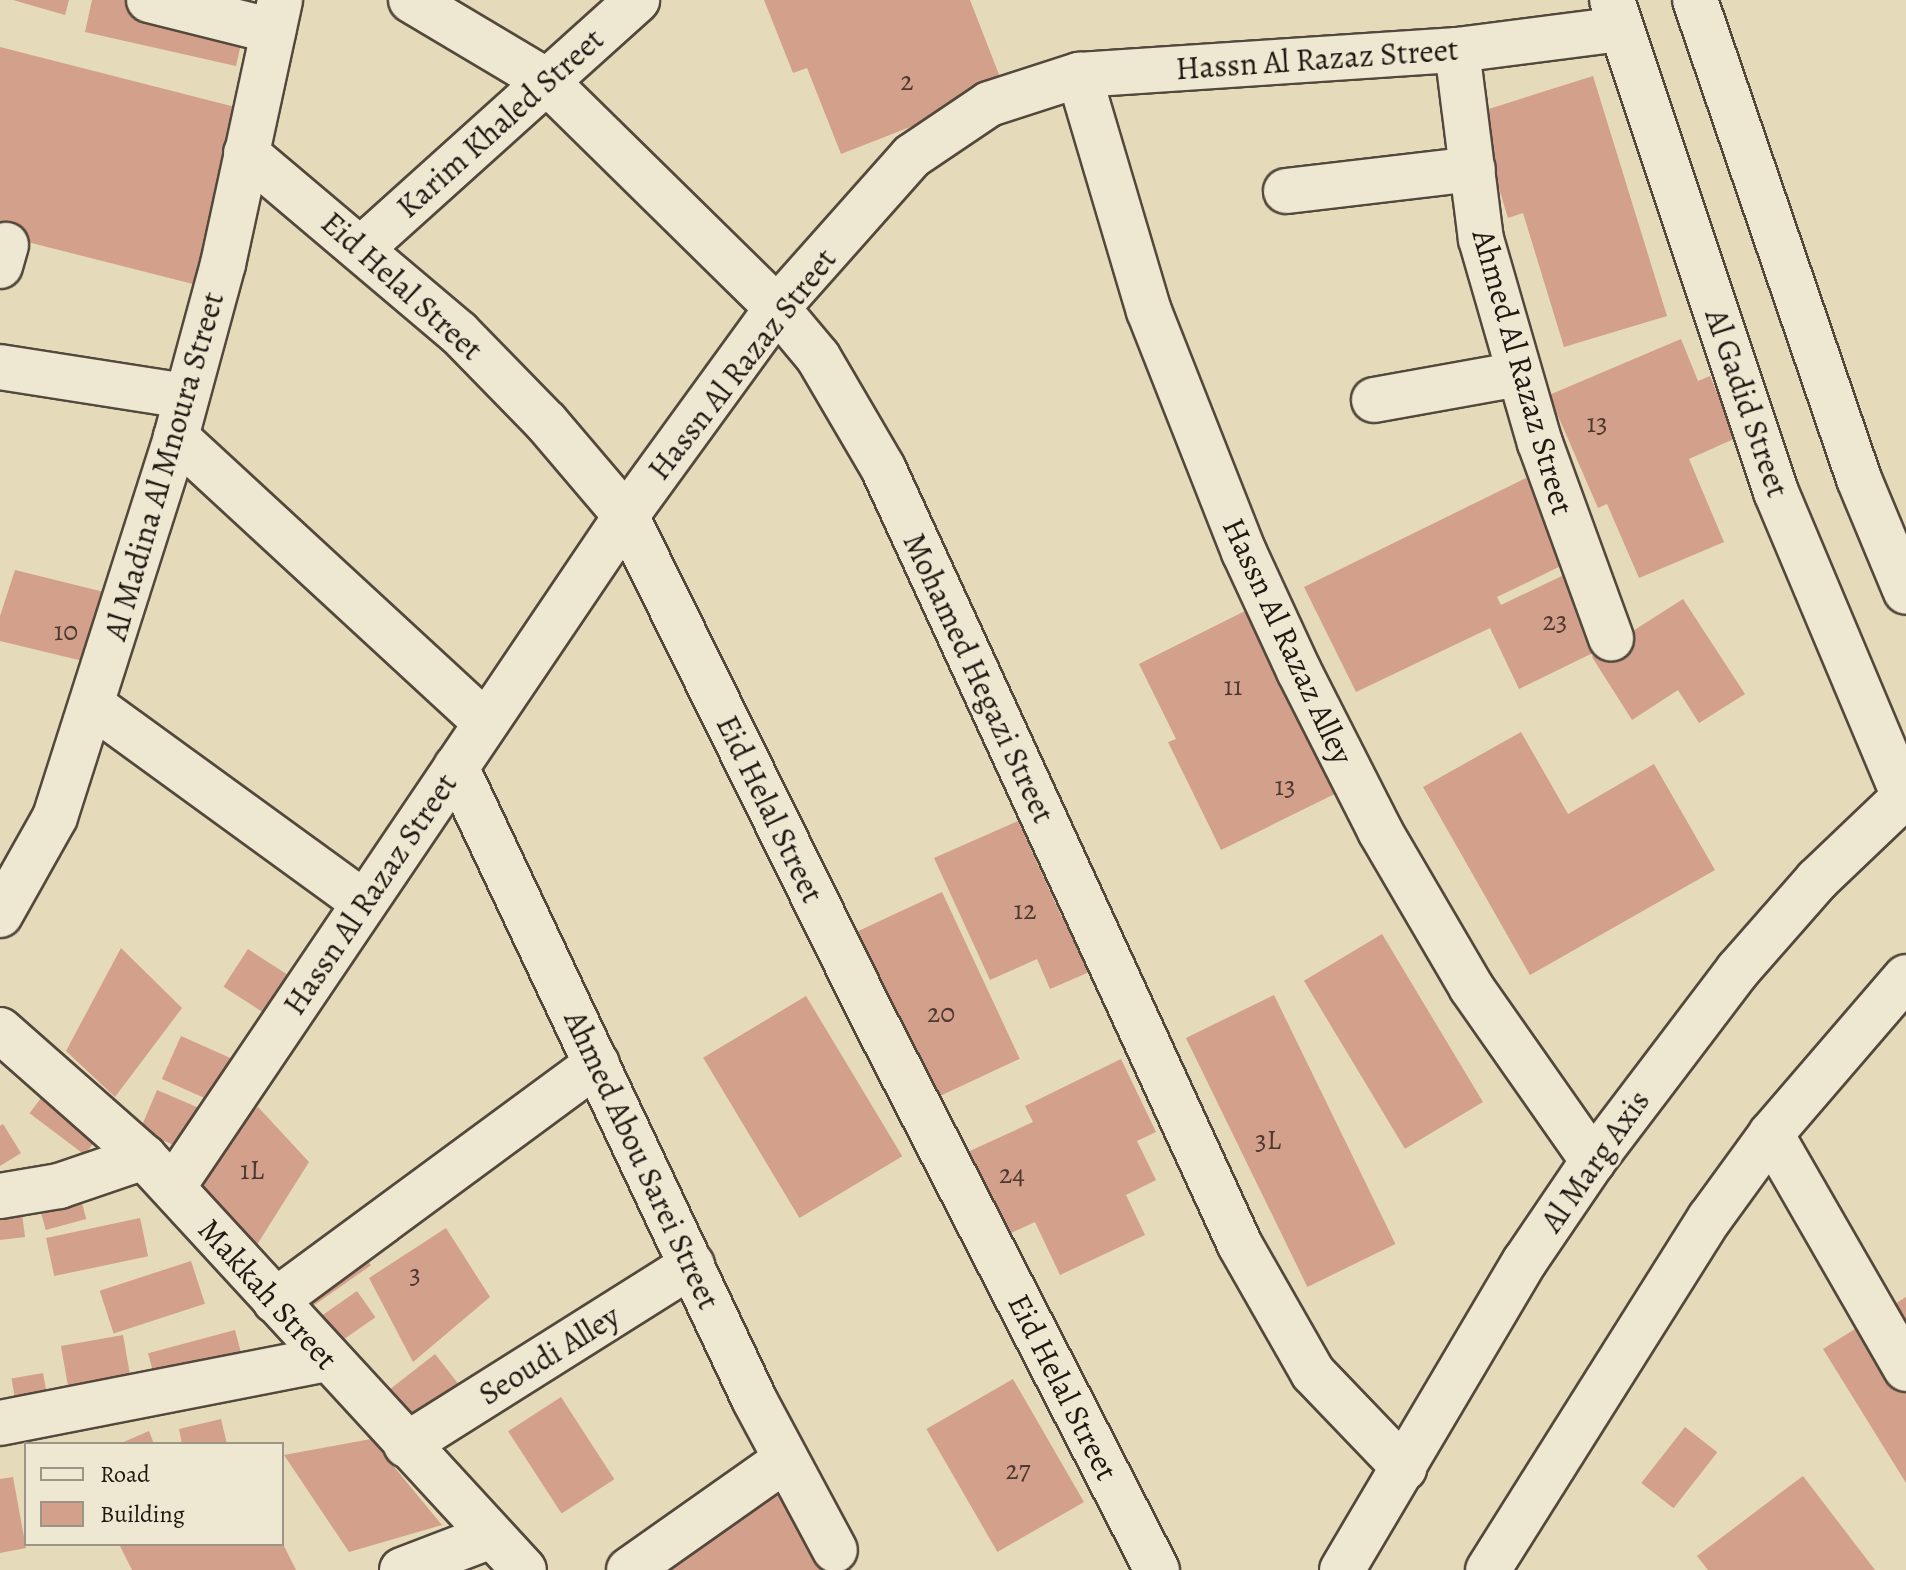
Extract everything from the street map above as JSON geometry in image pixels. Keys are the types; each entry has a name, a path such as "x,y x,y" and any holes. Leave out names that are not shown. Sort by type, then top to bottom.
{"street":[{"path":"149,0 277,16"},
{"name":"Mohamed Hegazi Street","path":"411,0 545,80 777,308 853,411 883,468 1240,1245 1313,1373 1404,1468"},
{"name":"Karim Khaled Street","path":"363,247 637,0"},
{"path":"1695,0 1859,479 1906,592"},
{"name":"Hassn Al Razaz Street","path":"159,1172 363,902 626,516 777,308 912,156 989,104 1079,75 1457,50 1617,14"},
{"name":"Al Gadid Street","path":"1617,14 1776,492 1905,796"},
{"name":"Al Madina Al Mnoura Street","path":"0,915 55,817 92,705 181,416 223,264 277,16"},
{"name":"Ahmed Al Razaz Street","path":"1457,50 1481,239 1519,374 1572,542 1611,638"},
{"name":"Hassn Al Razaz Alley","path":"1079,75 1149,311 1227,512 1299,671 1380,831 1471,987 1593,1161"},
{"name":"Eid Helal Street","path":"246,153 363,247 546,422 626,516 872,1015 1157,1570"},
{"path":"1286,191 1473,169"},
{"path":"0,367 181,416 484,721"},
{"path":"1374,400 1519,374"},
{"path":"92,705 363,902"},
{"name":"Ahmed Abou Sarei Street","path":"456,767 785,1460 835,1550"},
{"name":"Al Marg Axis","path":"1342,1570 1525,1261 1593,1161 1738,970 1817,880 1905,796"},
{"path":"1488,1570 1652,1304 1771,1134 1906,977"},
{"name":"Makkah Street","path":"0,1030 159,1172 325,1359 524,1570"},
{"path":"275,1301 597,1064"},
{"path":"1771,1134 1906,1369"},
{"path":"0,1196 159,1172"},
{"name":"Seoudi Alley","path":"406,1445 692,1265"},
{"path":"0,1423 325,1359"},
{"path":"629,1570 785,1460"},
{"path":"402,1570 491,1536"}],"building":[{"path":"13,0 69,0 65,15"},
{"path":"92,0 251,0 236,66 85,32"},
{"path":"764,0 970,0 1005,90 841,154 807,68 793,73"},
{"path":"0,47 239,108 193,284 0,235"},
{"path":"1593,76 1667,316 1564,347 1523,213 1508,218 1476,113"},
{"path":"1681,339 1698,381 1710,376 1736,438 1689,459 1724,542 1639,578 1607,504 1598,508 1549,395"},
{"path":"1526,478 1567,563 1497,597 1501,605 1564,575 1599,650 1519,689 1490,628 1356,692 1304,587"},
{"path":"15,570 104,592 83,661 0,641 0,616"},
{"path":"1683,599 1745,694 1699,723 1678,690 1632,720 1592,657"},
{"path":"1263,602 1353,785 1221,850 1168,742 1176,739 1139,664"},
{"path":"1521,732 1568,814 1654,764 1715,870 1530,975 1423,787"},
{"path":"1018,821 1063,920 1084,910 1108,964 1050,989 1037,959 990,980 934,858"},
{"path":"942,892 1020,1059 923,1104 845,937"},
{"path":"1382,934 1483,1102 1405,1149 1304,981"},
{"path":"121,948 182,1008 115,1097 66,1051"},
{"path":"248,949 298,982 274,1019 223,987"},
{"path":"1274,995 1395,1244 1307,1287 1186,1038"},
{"path":"806,996 902,1156 799,1218 703,1058"},
{"path":"181,1036 230,1058 211,1101 162,1079"},
{"path":"1121,1059 1156,1132 1137,1141 1156,1180 1126,1195 1145,1235 1060,1275 1035,1222 1000,1238 961,1155 1033,1122 1025,1106"},
{"path":"50,1086 105,1128 85,1155 30,1113"},
{"path":"157,1090 202,1109 185,1150 140,1131"},
{"path":"258,1107 309,1162 253,1251 182,1175"},
{"path":"3,1124 21,1153 0,1166 0,1126"},
{"path":"79,1192 86,1219 46,1230 38,1203"},
{"path":"21,1206 25,1237 0,1240 0,1209"},
{"path":"140,1218 148,1256 54,1276 46,1238"},
{"path":"446,1228 490,1297 413,1362 369,1278"},
{"path":"359,1248 371,1265 297,1317 284,1300"},
{"path":"191,1261 205,1304 114,1333 100,1291"},
{"path":"357,1291 375,1317 321,1355 303,1329"},
{"path":"1906,1297 1906,1483 1823,1349"},
{"path":"235,1330 243,1359 156,1382 148,1353"},
{"path":"123,1335 133,1392 71,1403 61,1346"},
{"path":"435,1354 466,1394 414,1435 383,1395"},
{"path":"43,1373 49,1406 17,1412 11,1379"},
{"path":"1013,1379 1084,1502 997,1552 926,1429"},
{"path":"561,1397 614,1479 562,1514 508,1431"},
{"path":"221,1419 227,1442 182,1442 179,1429"},
{"path":"1685,1427 1717,1452 1674,1508 1641,1483"},
{"path":"149,1431 153,1442 124,1442"},
{"path":"371,1439 442,1525 349,1552 284,1455"},
{"path":"1803,1476 1875,1570 1708,1570 1697,1556"},
{"path":"13,1477 26,1548 0,1553 0,1479"},
{"path":"772,1483 831,1570 650,1570"},
{"path":"120,1546 284,1546 296,1570 132,1570"}]}
